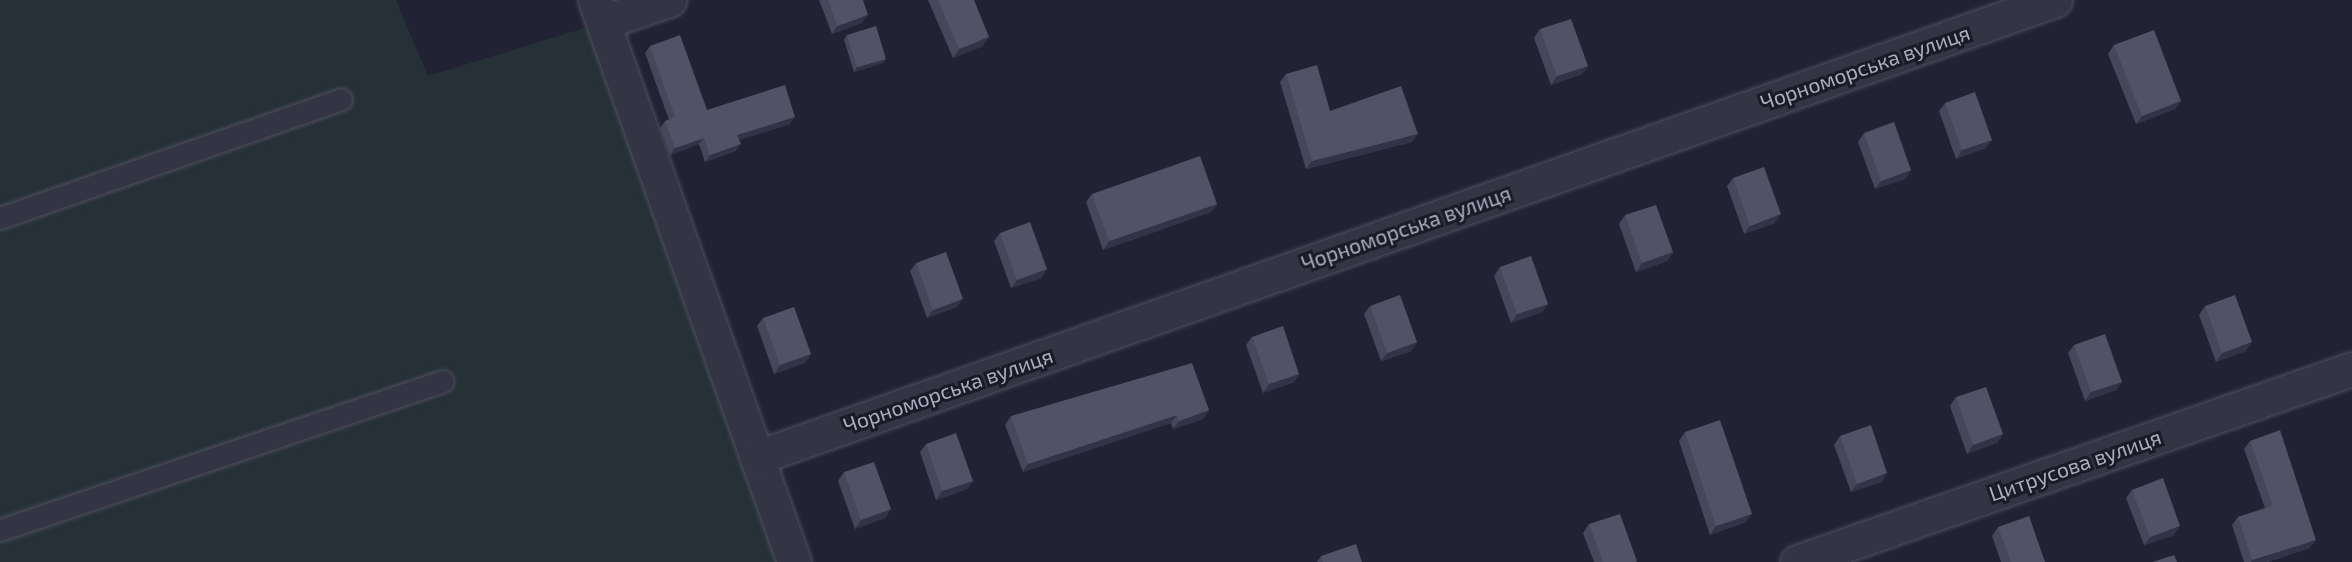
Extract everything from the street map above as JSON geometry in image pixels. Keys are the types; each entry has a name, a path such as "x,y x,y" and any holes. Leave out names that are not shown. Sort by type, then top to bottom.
{"street":[{"path":"669,0 600,11 794,562"},
{"name":"Чорноморська вулиця","path":"758,457 2055,0"},
{"name":"Цитрусова вулиця","path":"1797,562 2352,369"}],"lane":[{"path":"0,218 341,99"},
{"path":"0,530 443,381"}],"shaded area":[{"path":"0,0 396,0 428,76 604,22 794,562 0,562"}],"building":[{"path":"828,0 863,0 868,15 837,26"},
{"path":"938,0 974,0 989,37 959,49"},
{"path":"1571,19 1588,66 1557,76 1540,29"},
{"path":"876,26 886,59 857,67 847,35"},
{"path":"2154,30 2181,101 2142,116 2114,45"},
{"path":"680,35 707,110 785,85 795,117 737,135 741,144 710,155 704,138 675,148 665,121 675,117 650,46"},
{"path":"1317,65 1330,111 1401,86 1418,134 1312,161 1286,74"},
{"path":"1975,92 1992,140 1962,150 1945,103"},
{"path":"1894,122 1911,170 1881,181 1864,133"},
{"path":"1200,156 1217,204 1109,241 1092,194"},
{"path":"1764,167 1781,214 1750,226 1733,178"},
{"path":"1656,205 1673,252 1642,263 1625,215"},
{"path":"1030,222 1047,269 1017,280 1000,233"},
{"path":"946,252 963,299 933,310 916,263"},
{"path":"1531,256 1548,304 1517,314 1500,267"},
{"path":"1400,295 1417,342 1387,353 1370,306"},
{"path":"2235,295 2252,342 2222,353 2205,306"},
{"path":"794,307 811,354 780,365 763,318"},
{"path":"1283,326 1299,374 1269,384 1252,337"},
{"path":"2105,334 2122,382 2091,392 2074,345"},
{"path":"1192,363 1209,410 1179,421 1177,415 1028,464 1011,416"},
{"path":"1986,387 2003,434 1973,445 1956,397"},
{"path":"1720,420 1752,514 1716,526 1685,432"},
{"path":"1871,425 1887,473 1857,484 1840,436"},
{"path":"2280,430 2316,540 2252,560 2238,517 2273,506 2250,441"},
{"path":"956,433 973,481 942,491 926,444"},
{"path":"874,462 891,509 861,520 844,472"},
{"path":"2163,478 2180,526 2150,537 2132,490"},
{"path":"1620,514 1637,561 1603,562 1589,524"},
{"path":"2029,516 2045,562 2011,562 1998,527"},
{"path":"1356,544 1362,562 1323,562 1321,556"},
{"path":"2174,555 2177,562 2152,562"}]}
